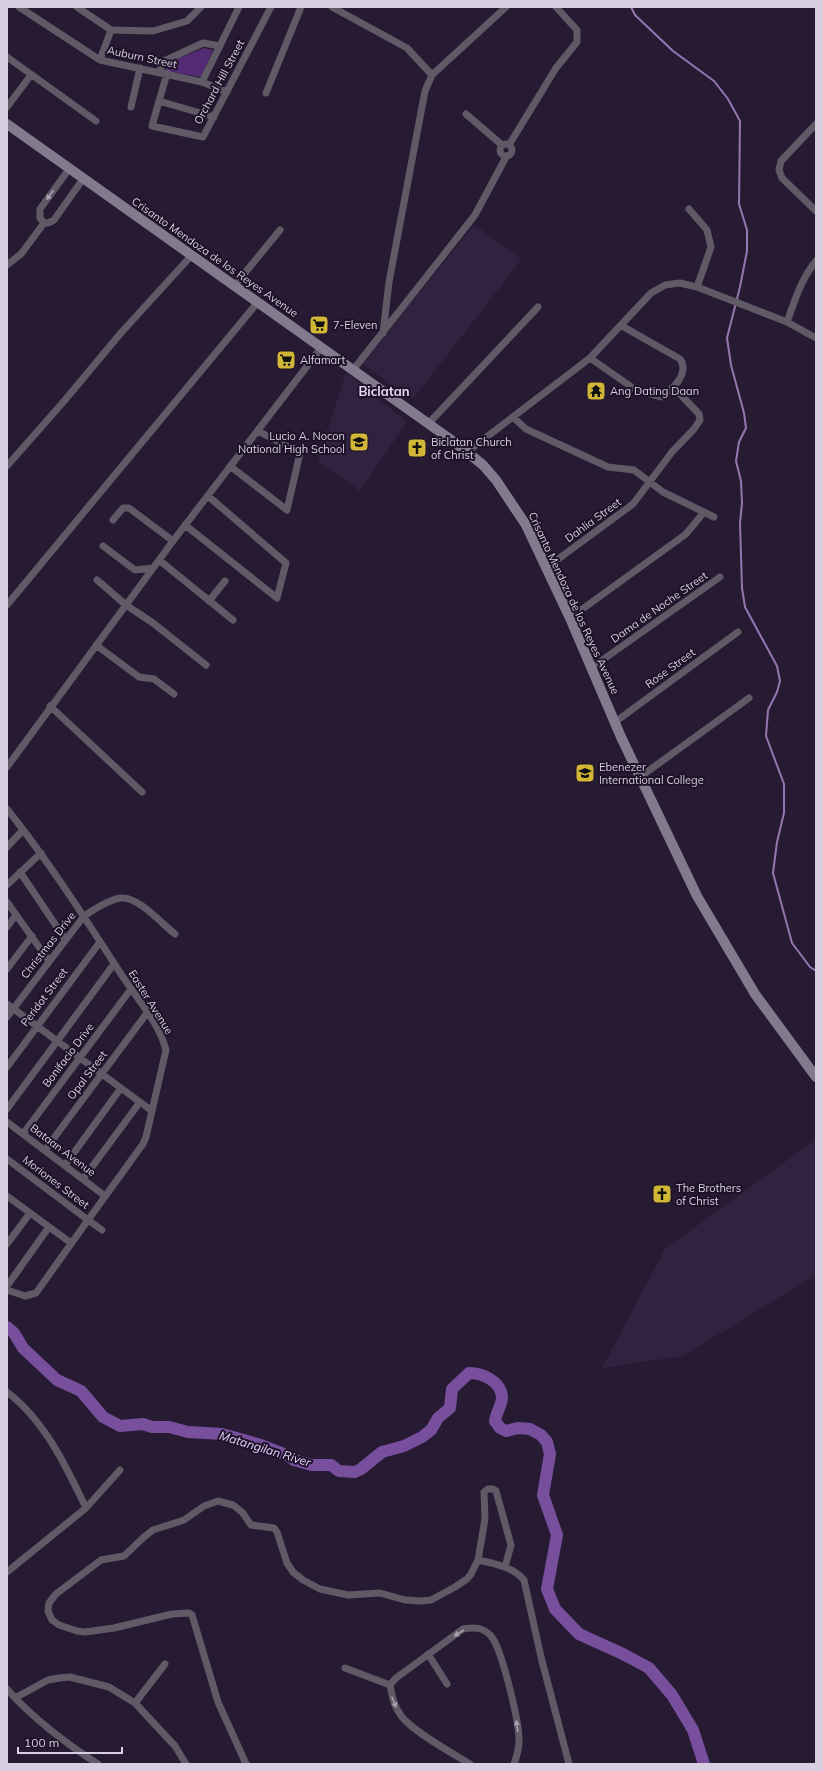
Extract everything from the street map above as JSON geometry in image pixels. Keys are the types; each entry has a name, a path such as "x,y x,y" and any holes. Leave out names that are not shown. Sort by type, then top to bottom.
{"main road":[{"name":"Crisanto Mendoza de los Reyes Avenue","path":"7,124 235,285 320,348 468,452 483,465 508,496 526,525 570,618 640,777 697,896 720,938 754,994 816,1077"}],"street":[{"name":"Auburn Street","path":"19,7 100,60 167,73 202,82 227,92"},
{"path":"78,7 111,30 153,31 187,21 201,7"},
{"path":"202,82 239,7"},
{"name":"Orchard Hill Street","path":"167,73 152,126 203,137 271,7"},
{"path":"266,92 301,7"},
{"path":"332,7 407,48 432,75"},
{"path":"382,333 389,282 425,91 432,75 506,7"},
{"path":"353,370 475,215 506,157 500,152 556,68 577,42 577,30 556,7"},
{"path":"100,60 111,30"},
{"path":"159,72 164,61 203,43 220,46"},
{"path":"7,57 96,121"},
{"path":"131,108 140,68"},
{"path":"7,107 31,74"},
{"path":"159,101 214,117"},
{"path":"466,114 506,145"},
{"path":"816,124 781,161 779,170 782,178 816,210"},
{"path":"44,223 40,218 40,210 69,169"},
{"path":"7,265 21,254 44,223 54,220 83,179"},
{"path":"689,209 707,230 711,247 698,287"},
{"path":"235,285 280,230"},
{"path":"7,466 120,334 192,255"},
{"path":"787,322 800,286 816,261"},
{"path":"468,452 590,358 622,326 651,293 665,285 680,283 698,287 787,322 816,338"},
{"path":"7,605 258,302"},
{"path":"428,424 538,308"},
{"path":"590,358 636,390 661,398 671,389 682,375 684,368 680,358 622,326"},
{"path":"7,767 50,706 173,541 258,432 320,348"},
{"name":"Dahlia Street","path":"546,568 633,504 648,482 672,452 694,429 701,416 680,394 671,389"},
{"path":"513,417 526,429 608,467 634,470 663,492 714,517"},
{"path":"230,466 287,510 300,453 258,432"},
{"path":"185,525 277,598 286,563 208,496"},
{"path":"113,520 123,508 129,508 173,541"},
{"path":"570,618 686,534 704,512"},
{"path":"103,546 135,570 153,568"},
{"path":"159,560 233,620"},
{"name":"Dama de Noche Street","path":"592,668 720,577"},
{"path":"98,580 126,605 153,622 206,665"},
{"path":"210,601 225,581"},
{"name":"Rose Street","path":"615,722 738,632"},
{"path":"96,645 139,677 154,679 174,694"},
{"path":"640,777 749,698"},
{"path":"50,706 142,792"},
{"name":"Easter Avenue","path":"7,811 24,830 41,853 84,916 147,1013 164,1043 166,1050 146,1137 143,1144 88,1220"},
{"path":"7,846 24,830"},
{"path":"7,885 41,853"},
{"path":"20,872 66,940"},
{"name":"Christmas Drive","path":"7,1017 10,1006 49,961 84,916 95,908 120,898 128,899 139,904 175,934"},
{"path":"7,902 49,961"},
{"path":"7,927 16,915"},
{"path":"7,969 32,936"},
{"name":"Peridot Street","path":"7,1067 36,1026 100,942"},
{"path":"7,1109 56,1040 114,964"},
{"name":"Bonifacio Drive","path":"23,1134 131,989"},
{"path":"10,1006 152,1111"},
{"name":"Opal Street","path":"45,1150 147,1013"},
{"path":"65,1165 121,1088"},
{"path":"84,1179 140,1102"},
{"name":"Bataan Avenue","path":"7,1122 105,1196"},
{"name":"Moriones Street","path":"7,1159 88,1220 36,1294 24,1296 7,1290"},
{"path":"8,1199 71,1243"},
{"path":"7,1244 30,1213"},
{"path":"88,1220 102,1230"},
{"path":"7,1286 49,1227"},
{"path":"7,1392 27,1411 45,1432 61,1457 86,1508"},
{"path":"7,1572 86,1508 120,1470"},
{"path":"246,1764 218,1702 192,1615 189,1613 180,1613 99,1631 77,1631 59,1625 52,1620 48,1610 51,1599 101,1560 124,1556 153,1530 184,1520 204,1506 218,1501 238,1508 251,1525 274,1528 277,1532 290,1568 303,1580 320,1590 348,1594 380,1594 405,1600 426,1602 455,1587 467,1579 471,1574 478,1560 485,1510 484,1492 488,1489 493,1489 497,1494 511,1545 505,1567"},
{"path":"478,1560 505,1567 514,1571 524,1580 539,1650 569,1764"},
{"path":"390,1685 396,1678 463,1629 472,1627 482,1629 491,1636 498,1648 516,1718 519,1739 518,1753 514,1764"},
{"path":"428,1654 447,1684"},
{"path":"135,1703 165,1664"},
{"path":"345,1668 390,1685"},
{"path":"15,1698 48,1680 70,1677 109,1687 135,1703 175,1746 186,1764"},
{"path":"390,1685 393,1700 402,1717 415,1728 470,1764"},
{"path":"7,1689 15,1698 48,1726 98,1764"}],"shaded area":[{"path":"204,48 213,50 201,77 165,71 167,63"},
{"path":"474,225 522,259 413,399 362,364"},
{"name":"Lucio A. Nocon National High School","path":"346,372 407,422 360,491 318,461"},
{"path":"816,1139 816,1275 683,1356 602,1368 665,1249"}],"waterway":[{"path":"631,7 635,15 673,51 714,81 728,99 740,121 739,204 747,230 747,251 740,287 727,338 731,365 744,413 746,428 739,442 736,461 741,481 742,503 740,523 742,588 745,607 777,666 780,681 777,692 768,710 766,736 784,784 784,813 777,842 773,873 792,943 810,967 816,971"},
{"name":"Matangilan River","path":"7,1327 14,1333 23,1348 57,1380 81,1391 103,1417 120,1426 143,1424 152,1427 169,1427 188,1432 222,1434 261,1445 289,1456 294,1460 312,1465 331,1465 339,1471 355,1472 382,1452 404,1446 422,1437 431,1430 438,1418 450,1408 452,1389 469,1373 480,1374 495,1382 501,1391 502,1397 495,1421 500,1428 506,1431 518,1428 530,1429 541,1435 547,1442 550,1454 543,1495 557,1535 547,1589 555,1609 579,1634 623,1654 649,1668 672,1695 693,1730 704,1764"}],"place":[{"name":"7-Eleven","path":"319,325"},
{"name":"Alfamart","path":"286,360"},
{"name":"Ang Dating Daan","path":"596,391"},
{"name":"Lucio A. Nocon National High School","path":"359,442"},
{"name":"Biclatan Church of Christ","path":"417,448"},
{"name":"Ebenezer International College","path":"585,773"},
{"name":"The Brothers of Christ","path":"662,1194"}],"district":[{"name":"Biclatan","path":"384,391"}]}
